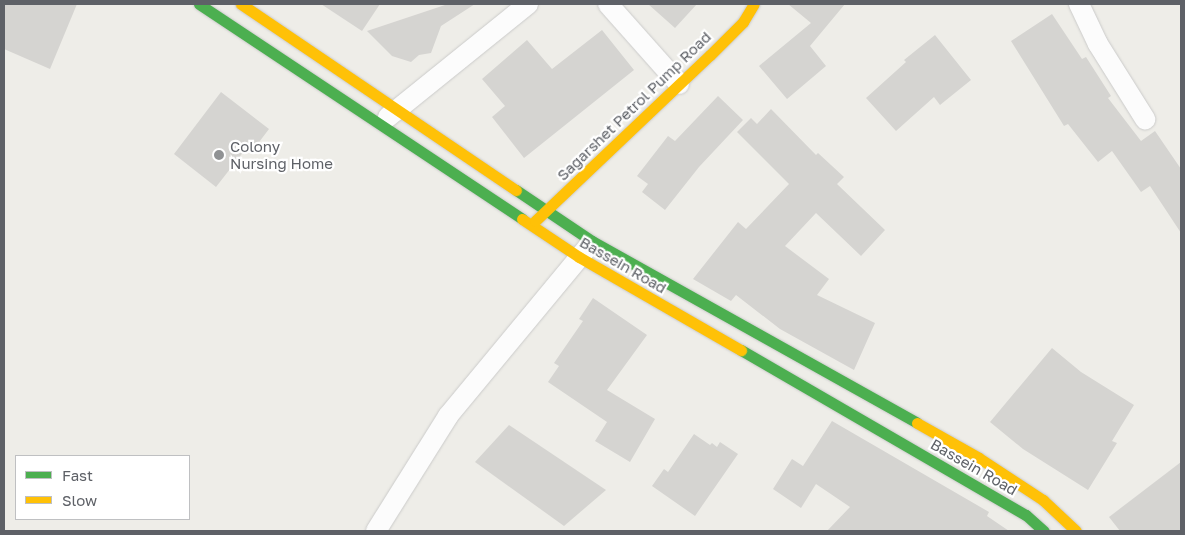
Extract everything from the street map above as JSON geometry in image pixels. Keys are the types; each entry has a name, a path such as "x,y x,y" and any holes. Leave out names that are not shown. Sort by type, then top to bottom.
{"main road":[{"name":"Bassein Road","path":"199,4 579,257 1026,515 1044,531"},
{"name":"Bassein Road","path":"241,4 548,209 592,241 979,458 1044,500 1076,531"},
{"name":"Sagarshet Petrol Pump Road","path":"530,225 743,22 754,4"}],"street":[{"path":"380,125 396,109 528,4"},
{"path":"608,4 679,84"},
{"path":"1080,4 1098,44 1145,119"},
{"path":"376,531 448,416 592,241"}],"building":[{"path":"4,4 77,4 50,69 4,49"},
{"path":"321,4 380,4 362,31"},
{"path":"448,4 475,4 441,26 431,53 419,55 411,62 392,56 367,31"},
{"path":"648,4 697,4 675,28"},
{"path":"788,4 845,4 810,46 826,66 787,99 759,66 811,23"},
{"path":"1052,14 1082,59 1086,57 1111,96 1108,98 1141,141 1155,131 1181,169 1181,233 1150,186 1141,192 1112,151 1098,162 1068,124 1064,126 1011,41"},
{"path":"602,30 634,70 524,158 492,117 505,106 482,79 527,40 552,69"},
{"path":"935,35 971,80 940,105 934,97 896,131 866,98 906,62 904,60"},
{"path":"221,92 269,129 253,150 248,146 216,187 174,154"},
{"path":"718,96 743,120 699,167 665,210 642,192 648,184 637,176 668,136 675,141"},
{"path":"771,109 816,155 818,153 844,177 837,184 885,230 861,256 816,213 785,246 829,279 817,295 875,323 854,370 780,329 736,295 731,301 693,279 738,222 746,229 789,184 737,132 751,118 757,124"},
{"path":"593,298 647,335 607,390 655,419 630,462 595,441 607,422 548,382 559,366 554,363 583,321 579,319"},
{"path":"1052,348 1081,372 1134,405 1112,441 1117,443 1088,490 1023,449 990,422"},
{"path":"832,421 989,512 987,516 1009,531 827,531 850,507 816,484 801,508 773,489 792,459 803,466"},
{"path":"509,425 606,490 564,526 475,462"},
{"path":"694,434 710,445 712,443 717,447 720,442 738,454 695,516 652,486 664,469 668,472"},
{"path":"1181,462 1181,531 1120,531 1109,517"}],"traffic: fast":[{"path":"199,4 522,219"},
{"path":"516,190 592,241 917,423"},
{"path":"741,350 1026,515 1044,531"}],"traffic: slow":[{"path":"241,4 516,190"},
{"path":"535,221 710,55 743,22 754,4"},
{"path":"522,219 579,257 741,350"},
{"path":"917,423 979,458 1043,500 1076,531"}],"place":[{"name":"Colony Nursing Home","path":"219,155"}]}
